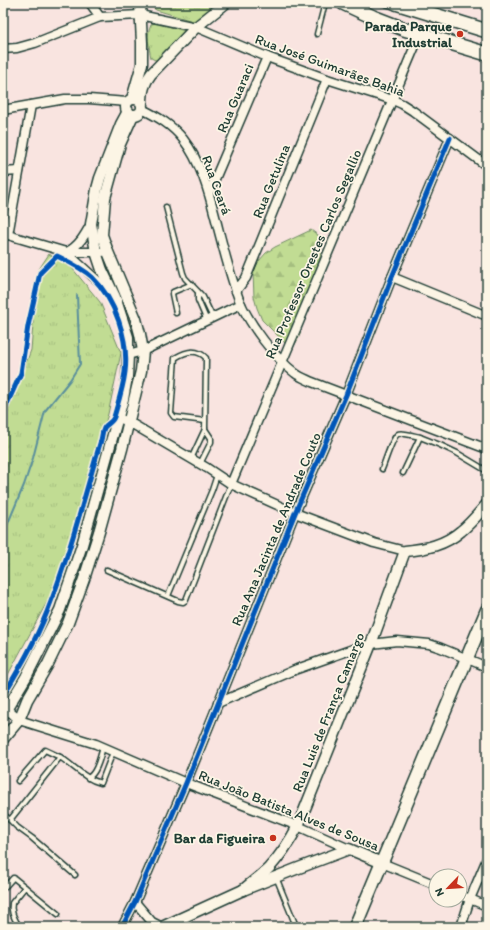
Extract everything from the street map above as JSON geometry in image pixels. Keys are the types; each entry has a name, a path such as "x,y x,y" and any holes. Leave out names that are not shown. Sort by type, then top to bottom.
{"main road":[{"path":"342,3 373,17 420,34 487,54"},
{"path":"396,3 487,31"},
{"path":"355,927 487,610"}],"street":[{"path":"90,3 100,17"},
{"path":"3,739 19,720 27,700 48,664 68,623 99,532 141,371 142,351 136,319 102,235 105,198 120,144 134,106 142,64 140,3"},
{"path":"66,252 82,240 91,224 97,189 122,124 134,106 145,83 151,74 196,27 226,3"},
{"name":"Rua José Guimarães Bahia","path":"3,49 18,48 35,43 100,17 140,15 196,27 267,57 402,104 487,166"},
{"name":"Rua Professor Orestes Carlos Segallio","path":"231,484 420,34"},
{"name":"Rua Guaraci","path":"209,193 267,57"},
{"name":"Rua Getulina","path":"236,291 246,278 327,79"},
{"name":"Rua Ceará","path":"3,110 65,99 89,99 134,106 160,118 172,127 184,140 194,156 209,193 236,291 241,304 269,348 296,374 312,382 487,449"},
{"path":"31,105 5,235 66,252 108,252"},
{"name":"Rua Ana Jacinta de Andrade Couto","path":"122,927 135,902 186,783 295,513 346,394 392,277 450,138"},
{"path":"3,172 19,171"},
{"path":"19,720 5,712 26,677 60,610 82,545 118,418 127,377 128,337 115,297 102,270 96,252 91,224"},
{"path":"66,252 115,297"},
{"path":"392,277 487,316"},
{"path":"128,355 142,351 241,304"},
{"path":"118,418 128,422 200,464 231,484 295,513 374,543 405,551 423,549 450,539 472,521 487,504"},
{"name":"Rua Luis de França Camargo","path":"243,890 272,864 298,826 371,644 405,551"},
{"path":"218,703 297,669 371,644 397,641 428,644 487,667"},
{"name":"Rua João Batista Alves de Sousa","path":"19,720 96,744 186,783 298,826 428,882"},
{"path":"135,902 152,922 162,927 243,890 349,849"},
{"path":"461,927 470,899 487,859"},
{"path":"470,899 487,906"},
{"path":"361,913 362,927"}],"lane":[{"path":"317,34 325,3"},
{"path":"382,3 487,35"},
{"path":"166,207 183,273 185,278 196,288 198,292 198,300 210,320"},
{"path":"176,313 172,294 173,292 192,284"},
{"path":"190,459 205,429 206,358 196,351 184,353 175,358 171,413 174,417 205,421"},
{"path":"200,464 211,442 211,438 205,429"},
{"path":"382,469 394,438 401,433 420,437 440,445 457,453 487,471"},
{"path":"403,473 420,437"},
{"path":"168,596 217,475"},
{"path":"107,570 183,602 186,600 231,484"},
{"path":"88,778 91,777 95,770 103,748"},
{"path":"18,781 45,750 60,757 88,778 101,783 113,752"},
{"path":"10,820 60,757"},
{"path":"3,814 75,875"},
{"path":"276,877 296,926"},
{"path":"3,888 14,878 58,914"},
{"path":"20,927 12,912 11,905 25,887"}],"green space":[{"path":"151,3 216,3 196,22 156,10 152,7"},
{"path":"157,23 189,32 159,59 155,60 151,58 148,36 151,24"},
{"path":"311,230 322,238 322,249 299,337 292,350 262,320 254,297 253,273 258,262 266,253 275,247"},
{"path":"49,254 72,268 100,302 121,353 108,414 55,587 3,684 3,425 31,350 37,272"}],"waterway":[{"path":"3,535 24,485 33,458 45,411 70,380 80,364 77,295"}],"cycle path":[{"path":"122,927 135,902 186,783 295,513 346,395 392,277 450,138"},
{"path":"3,413 21,373 28,326 40,273 57,256 75,265 92,277 100,286 114,308 119,321 125,347 125,372 122,390 114,417 103,430 76,527 55,591 37,634 3,696"}],"place":[{"name":"Parada Parque Industrial","path":"460,34"},
{"name":"Bar da Figueira","path":"273,838"}]}
